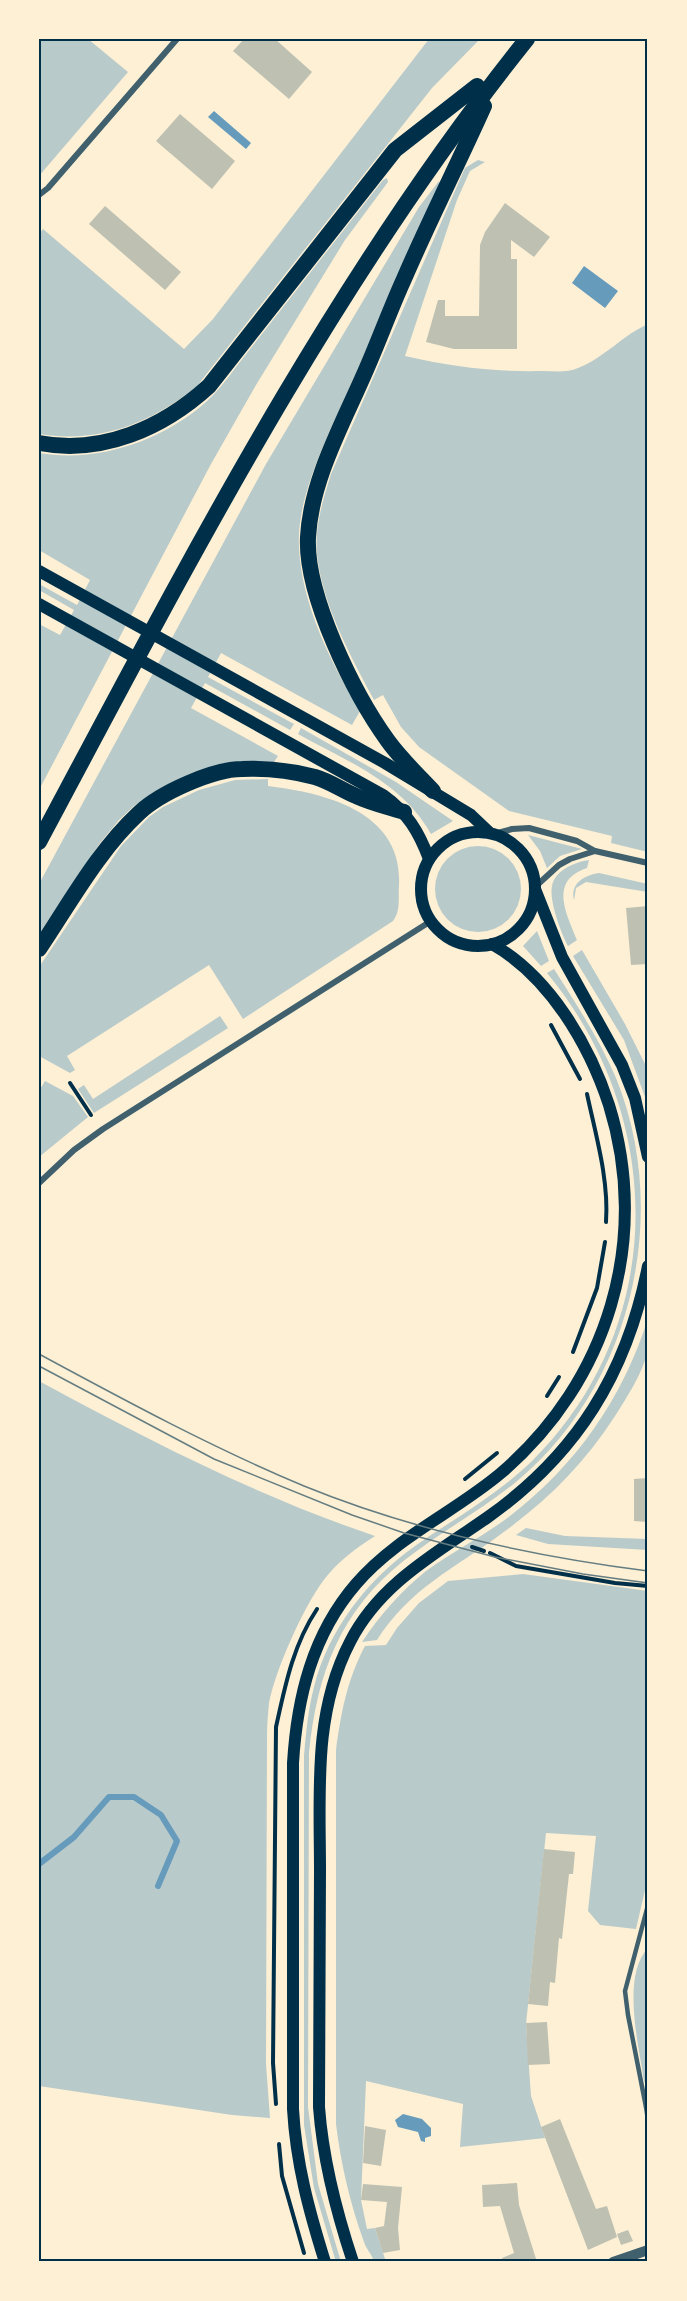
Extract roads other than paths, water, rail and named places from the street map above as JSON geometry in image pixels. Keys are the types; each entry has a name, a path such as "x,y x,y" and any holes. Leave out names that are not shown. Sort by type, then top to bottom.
{"highway":[{"path":"39,819 214,493 277,385 387,212 477,86 514,39"},
{"path":"39,842 214,517 327,322 401,208 527,39"},
{"path":"434,791 388,741 332,639 311,574 308,538 312,505 325,466 404,279 496,78"},
{"path":"39,443 98,445 145,430 190,404 221,371 395,150 477,86"},
{"path":"39,949 115,839 140,812 163,796 213,775 241,768 317,777 357,797 404,812"}],"main road":[{"path":"39,571 434,791 471,815 492,833 512,843 525,857 533,875 535,888 562,957 622,1065 635,1098 648,1157"},
{"path":"39,604 366,784 404,812 416,829 429,859"},
{"path":"492,833 472,832 455,836 441,845 429,859 421,885 423,904 431,921 443,933 458,942 475,946 492,944 514,933 525,921 532,906 535,888"},
{"path":"325,2262 302,2186 293,2109 292,1763 303,1686 310,1663 324,1632 356,1584 384,1557 501,1473 530,1447 564,1405 585,1371 603,1329 615,1291 622,1251 624,1198 621,1160 611,1113 601,1085 589,1057 561,1010 527,967 492,944"},
{"path":"353,2262 330,2188 321,2134 320,1752 330,1689 359,1626 387,1591 412,1569 508,1502 551,1464 573,1439 595,1408 622,1356 635,1320 648,1266"}],"street":[{"path":"39,195 48,188 177,39"},
{"path":"492,833 529,828 577,841 595,851 648,862"},
{"path":"535,888 559,865 595,851"},
{"path":"39,1183 74,1150 103,1129 431,921"},
{"path":"613,2262 648,2250"}],"lane":[{"path":"648,1905 625,1991 648,2120"},
{"path":"641,1933 648,1938"}],"water":[{"path":"214,111 251,143 246,149 208,117"},
{"path":"584,266 618,291 605,308 572,283"},
{"path":"403,2114 422,2119 431,2128 431,2136 425,2138 425,2142 421,2141 418,2132 398,2127 395,2120"}],"waterway":[{"path":"39,1864 74,1837 109,1797 134,1797 161,1815 177,1841 158,1886"}],"tram line":[{"path":"39,1354 203,1440 304,1486 346,1502 473,1540 560,1558 648,1571"},
{"path":"39,1366 214,1459 352,1515 404,1533 495,1557 583,1574 648,1583"}]}
